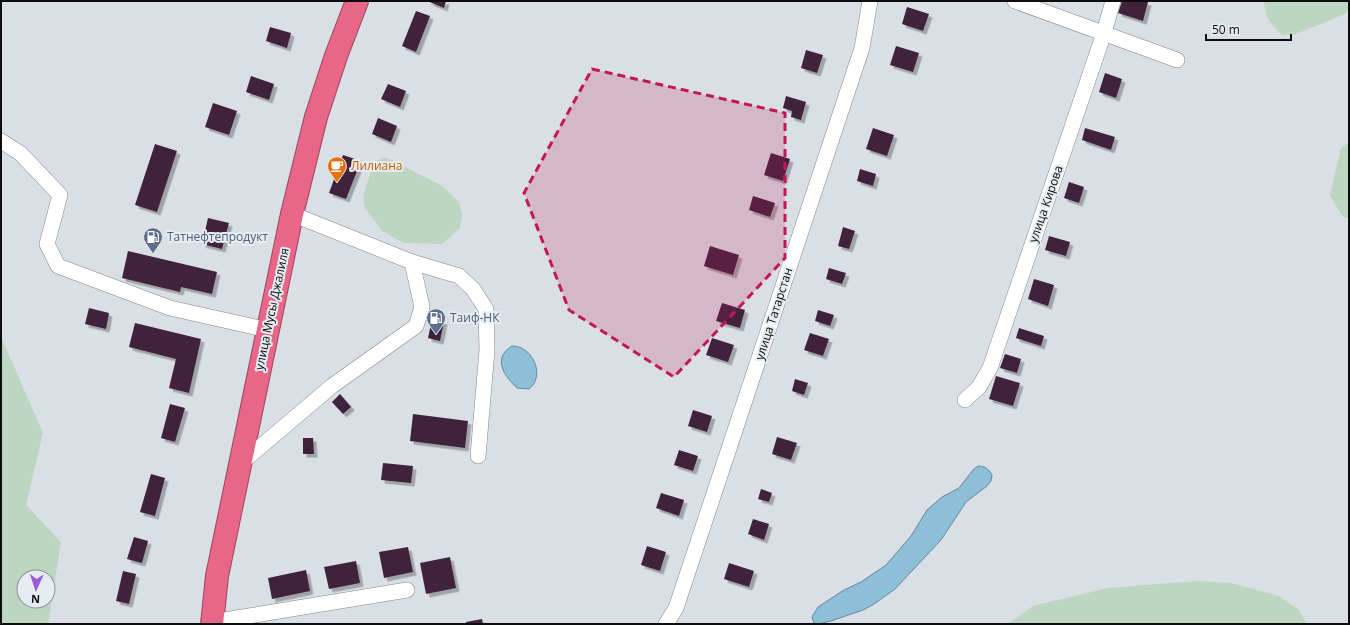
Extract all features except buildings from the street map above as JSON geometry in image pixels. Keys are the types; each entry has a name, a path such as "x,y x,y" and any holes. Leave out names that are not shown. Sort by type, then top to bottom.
{"highway":[{"name":"улица Мусы Джалиля","path":"212,623 217,576 292,214 316,117 336,56 357,1"}],"street":[{"name":"улица Татарстан","path":"666,624 676,608 862,48 870,1"},
{"path":"1015,1 1177,60"},
{"name":"улица Кирова","path":"965,400 979,387 990,368 1104,34 1113,1"},
{"path":"1,141 20,153 60,194 47,244 58,266 170,308 268,330"},
{"path":"292,214 412,262 459,276 473,289 486,309 487,350 478,456"},
{"path":"240,464 332,386 416,326 422,307 412,262"},
{"path":"212,623 407,590"}],"highlighted area":[{"path":"592,69 785,113 785,258 674,377 569,310 524,193"}],"green space":[{"path":"1264,1 1349,1 1349,9 1345,14 1296,34 1282,35 1269,20"},
{"path":"1349,142 1349,219 1342,216 1330,195 1341,148"},
{"path":"385,157 441,185 459,202 462,216 460,228 442,244 404,243 382,231 365,208 363,196 374,162"},
{"path":"1,337 43,433 26,505 61,542 56,574 56,569 16,569 16,609 50,609 48,624 1,624"},
{"path":"1196,581 1231,583 1279,596 1299,610 1307,624 1008,624 1033,606 1108,588"}],"water":[{"path":"512,346 519,347 526,351 535,363 537,370 536,377 534,383 529,389 517,388 504,373 501,361 506,351"},
{"path":"978,466 985,467 990,471 992,475 991,481 987,486 966,502 941,540 895,589 863,610 831,621 818,624 814,623 812,617 818,607 844,590 861,582 886,565 911,536 927,510 942,497 959,488"}],"place":[{"name":"Лилиана","path":"337,183"},
{"name":"Татнефтепродукт","path":"153,254"},
{"name":"Таиф-НК","path":"436,335"}]}
